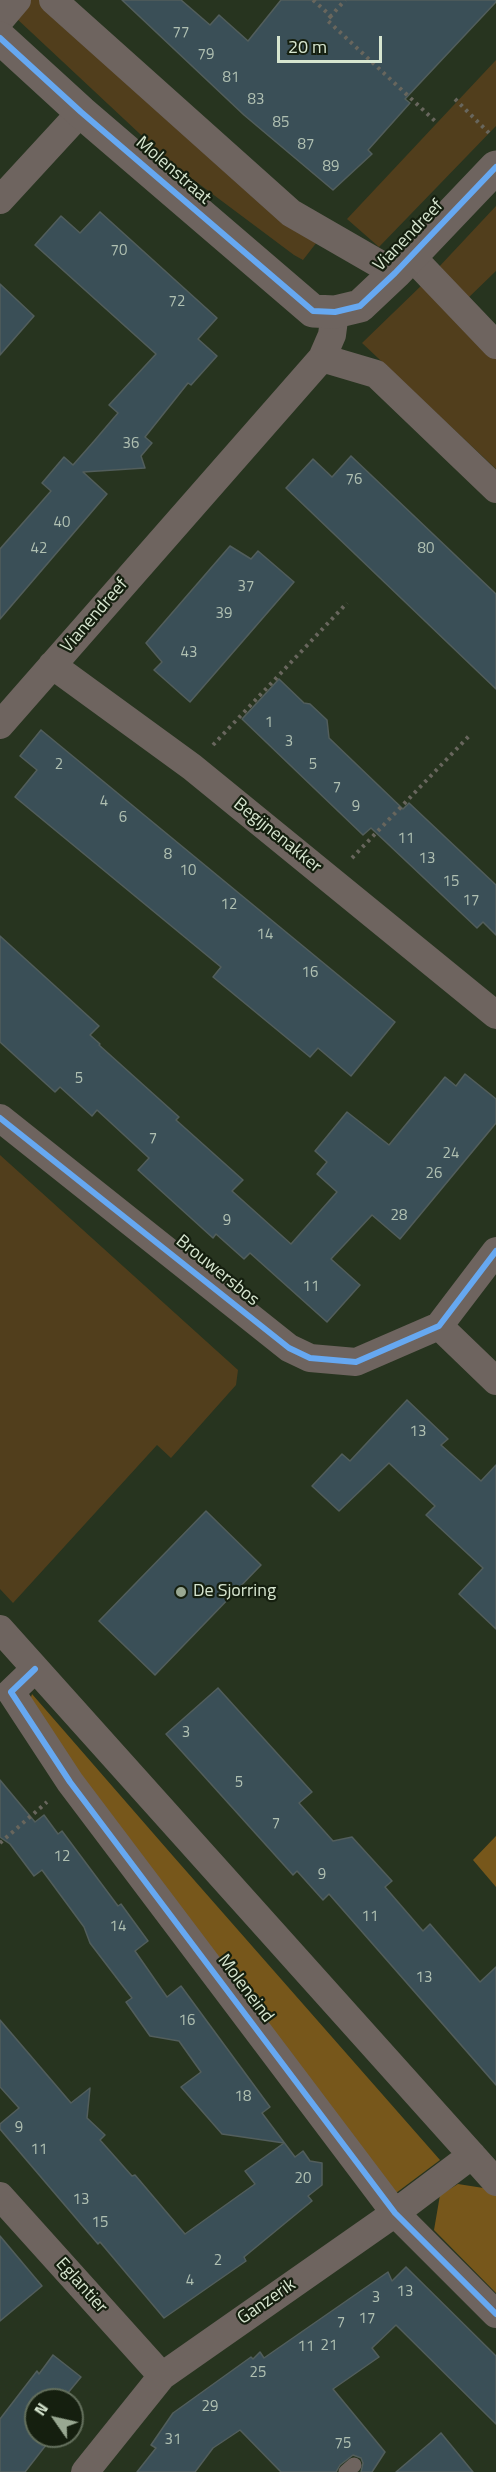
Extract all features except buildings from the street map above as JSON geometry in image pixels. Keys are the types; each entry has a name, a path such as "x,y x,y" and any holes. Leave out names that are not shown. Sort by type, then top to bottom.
{"street":[{"path":"0,20 17,0"},
{"path":"53,0 291,213 403,265 496,345"},
{"name":"Molenstraat","path":"0,38 81,112 313,312 335,312"},
{"path":"0,200 81,112"},
{"name":"Vianendreef","path":"0,724 322,358 332,335 335,312 360,306 403,265 496,167"},
{"path":"322,358 376,374 496,489"},
{"name":"Begijnenakker","path":"52,665 192,767 496,1015"},
{"name":"Brouwersbos","path":"0,1118 289,1348 310,1358 356,1362 439,1326"},
{"path":"494,1376 439,1326 496,1251"},
{"path":"0,1629 496,2182"},
{"name":"Moleneind","path":"35,1669 11,1692 70,1782 395,2213 496,2314"},
{"name":"Ganzerik","path":"85,2472 162,2376 395,2213 472,2156"},
{"name":"Eglantier","path":"0,2196 162,2376"}],"path":[{"path":"314,0 331,16"},
{"path":"345,0 327,20 435,121"},
{"path":"455,99 496,139"},
{"path":"192,767 347,603"},
{"path":"331,880 469,736"},
{"path":"0,1843 70,1782"}],"shaded area":[{"path":"0,0 42,0 317,242 303,260 171,163 0,3"},
{"path":"496,60 496,126 379,247 347,219"},
{"path":"496,206 496,271 466,300 437,269"},
{"path":"424,283 496,358 496,469 362,343"},
{"path":"0,1155 238,1370 236,1385 171,1458 157,1445 13,1603 0,1589"},
{"path":"32,1694 440,2160 396,2193 28,1706"},
{"path":"496,1836 496,1887 473,1860"},
{"path":"458,2184 496,2190 496,2293 434,2230 440,2195"}],"cycle path":[{"path":"0,38 81,112 313,311 335,312 360,306 395,273 496,167"},
{"path":"0,1118 289,1348 310,1358 356,1362 439,1326 496,1251"},
{"path":"35,1669 11,1692 70,1782 395,2213 496,2314"}],"place":[{"name":"De Sjorring","path":"181,1592"}]}
